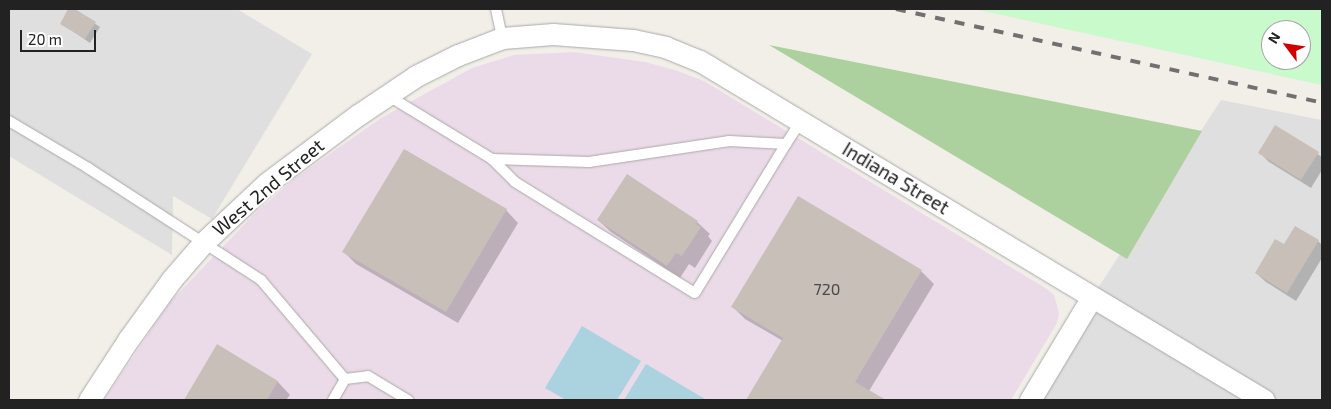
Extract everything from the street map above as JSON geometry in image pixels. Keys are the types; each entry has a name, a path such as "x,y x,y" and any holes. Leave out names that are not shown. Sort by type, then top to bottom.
{"street":[{"name":"Indiana Street","path":"502,38 553,34 607,36 665,47 700,61 1264,400"},
{"name":"West 2nd Street","path":"89,400 144,317 172,279 204,242 266,184 387,95 416,76 450,59 502,38"},
{"path":"1030,400 1092,297"}],"lane":[{"path":"496,9 502,38"},
{"path":"387,95 492,159 515,182 695,293 801,121"},
{"path":"9,121 88,168 261,280 345,379"},
{"path":"492,159 589,162 729,141 786,144"},
{"path":"345,379 368,376 408,400"},
{"path":"333,400 345,379"}],"shaded area":[{"path":"9,9 237,9 312,54 212,219 173,196 172,255 9,156"},
{"path":"574,52 645,62 675,70 704,81 1047,289 1054,295 1057,305 1059,314 1057,323 1011,400 104,400 169,303 255,213 294,179 381,118 472,68 514,55"},
{"path":"1221,100 1322,120 1322,400 1030,400 1092,297"}],"green space":[{"path":"974,9 1322,9 1322,85"},
{"path":"769,45 1202,131 1127,259"}],"water":[{"path":"582,326 641,361 617,400 566,400 545,388"},
{"path":"646,364 705,399 624,400"}],"building":[{"path":"68,9 75,9 96,22 85,39 60,24"},
{"path":"1275,125 1319,152 1301,180 1258,153"},
{"path":"404,149 507,209 446,312 342,252"},
{"path":"627,174 698,221 696,224 701,227 682,256 676,253 667,266 597,220"},
{"path":"798,196 922,270 855,382 886,400 746,400 783,338 731,307"},
{"path":"1295,226 1319,240 1287,293 1255,273 1275,239 1284,244"},
{"path":"217,344 278,381 267,400 184,400"}],"railway":[{"path":"896,9 1322,103"}]}
